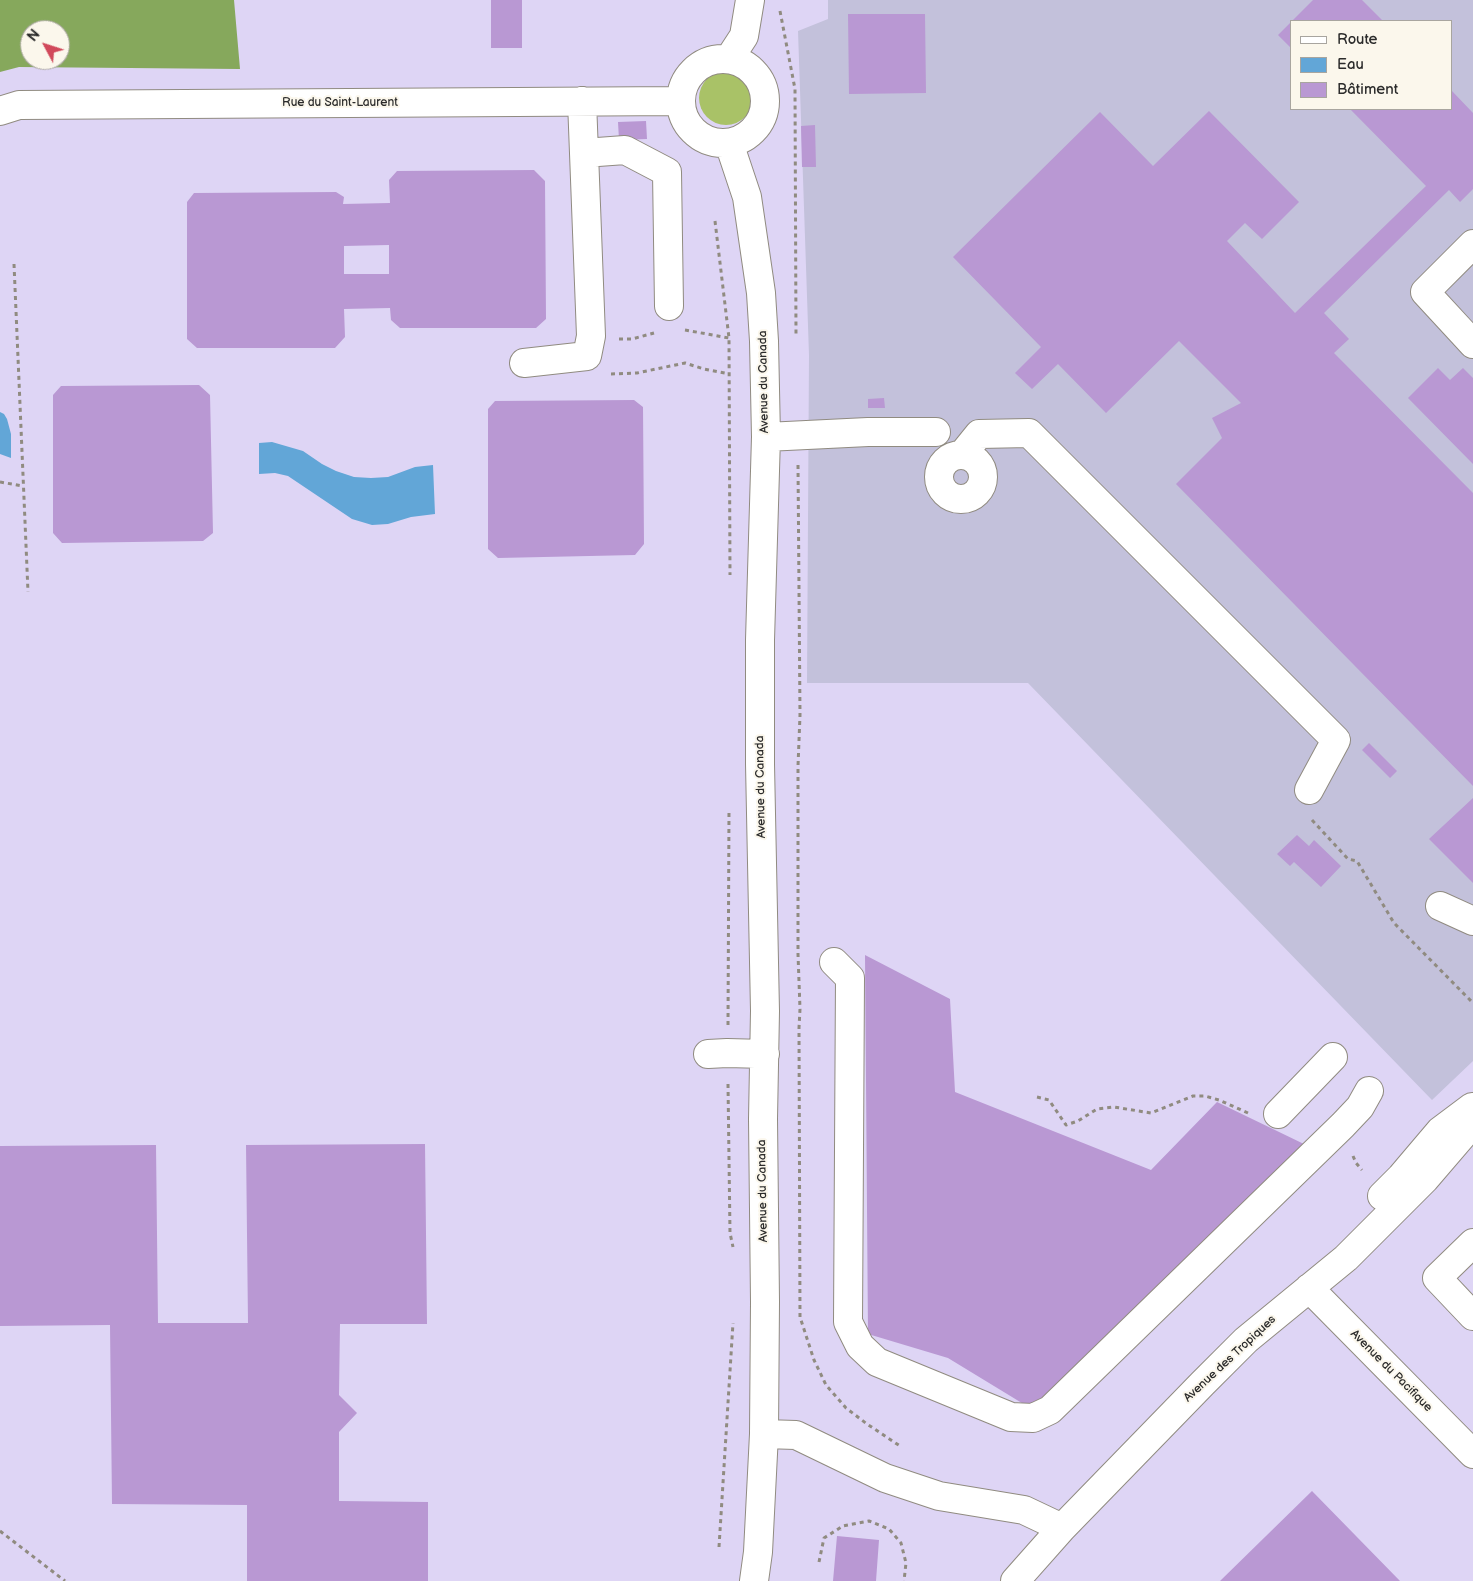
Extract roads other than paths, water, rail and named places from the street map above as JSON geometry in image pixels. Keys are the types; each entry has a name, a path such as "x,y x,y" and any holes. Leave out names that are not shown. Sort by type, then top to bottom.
{"street":[{"path":"729,58 744,36 750,0"},
{"path":"729,58 753,70 761,81 765,94 765,107 761,120 753,131 742,139 729,143 715,142 701,137 690,127 684,115 681,101 683,87 690,74 701,64 714,59 729,58"},
{"path":"524,363 587,356 592,336 582,101"},
{"name":"Rue du Saint-Laurent","path":"0,111 19,105 681,101"},
{"name":"Avenue du Canada","path":"729,143 747,197 761,293 766,437 760,640 765,1054 762,1119 765,1302 764,1434 758,1552 754,1581"},
{"path":"584,153 625,150 667,172 669,306"},
{"path":"1473,244 1425,292 1473,344"},
{"path":"766,437 868,432 936,432"},
{"path":"962,455 979,434 1029,432 1336,740 1309,803"},
{"path":"1440,906 1473,921"},
{"path":"834,962 850,978 848,1322 860,1346 878,1362 1011,1417 1033,1418 1050,1410 1343,1125 1360,1107 1369,1091"},
{"path":"708,1054 765,1054"},
{"path":"1266,1115 1334,1057"},
{"path":"1346,1258 1346,1231 1401,1177 1440,1131 1473,1106"},
{"name":"Avenue des Tropiques","path":"1015,1581 1062,1528 1246,1340 1346,1258 1426,1179 1473,1123"},
{"path":"1473,1243 1437,1278 1473,1316"},
{"name":"Avenue du Pacifique","path":"1308,1288 1471,1449"},
{"path":"764,1434 796,1435 886,1478 939,1496 1024,1510 1062,1528"}],"water":[{"path":"0,412 7,419 11,434 11,458 0,454"},
{"path":"272,442 303,451 322,464 354,477 388,477 415,467 433,465 435,514 411,517 388,524 372,525 352,519 288,476 275,473 259,474 259,443"}]}
